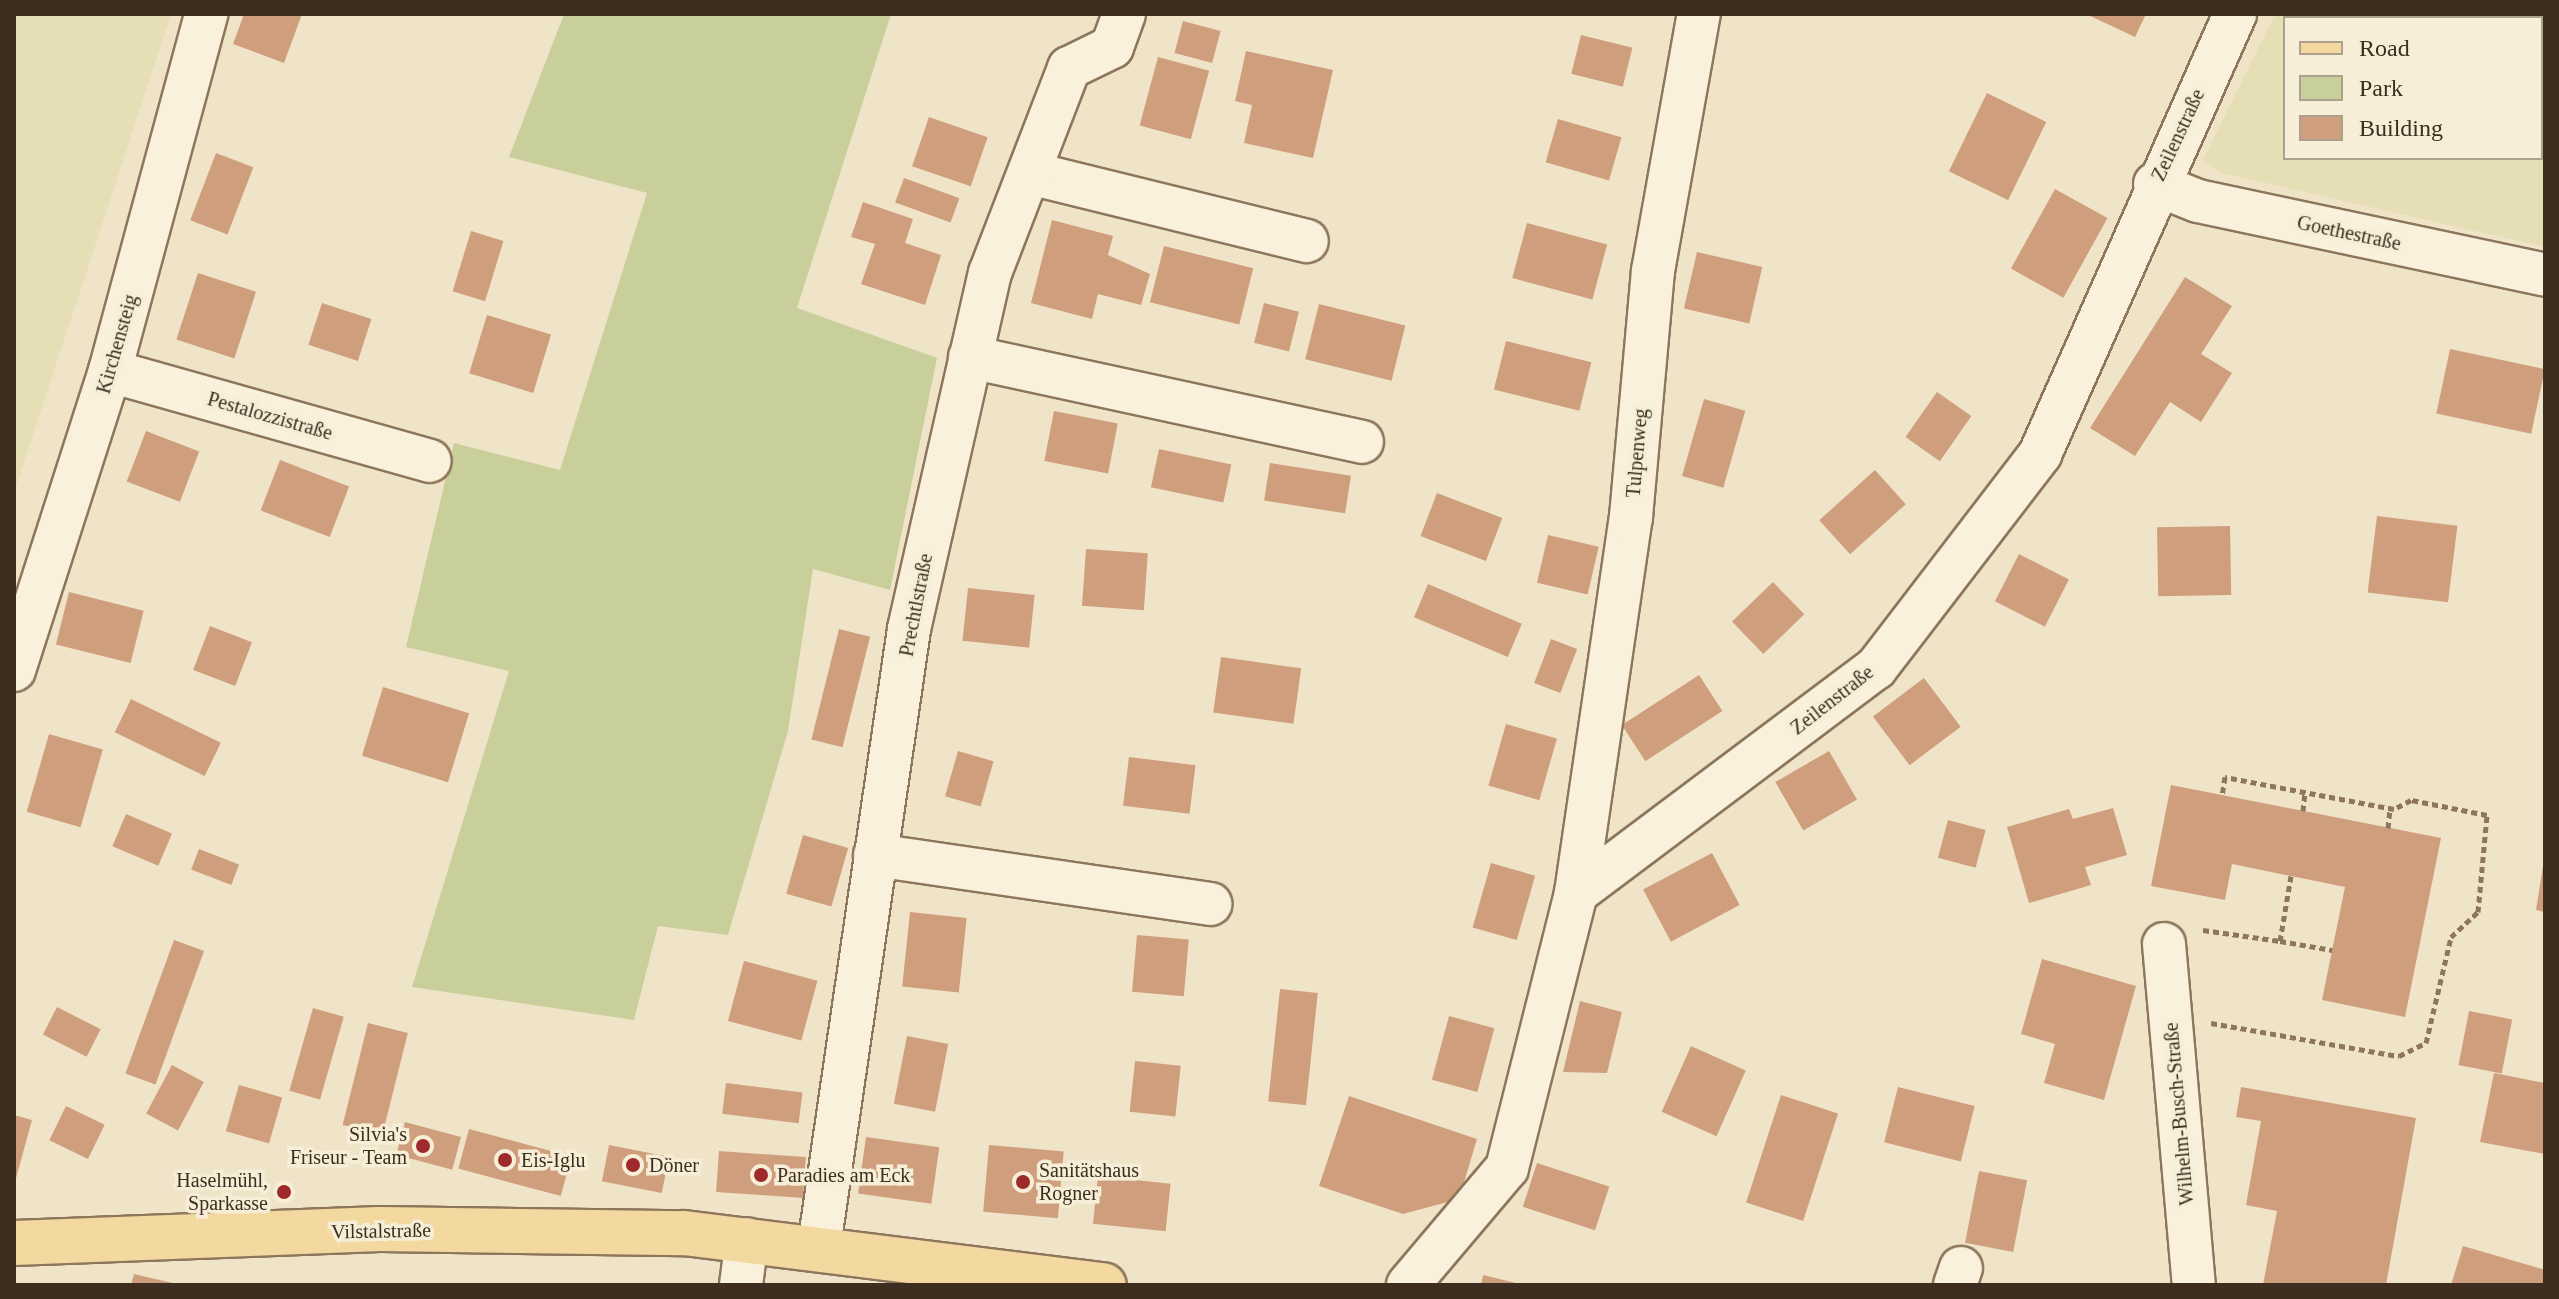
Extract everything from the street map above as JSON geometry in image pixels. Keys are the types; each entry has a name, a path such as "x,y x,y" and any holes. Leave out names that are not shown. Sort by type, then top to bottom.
{"main road":[{"name":"Vilstalstraße","path":"14,1243 380,1229 747,1239 1104,1285"}],"street":[{"name":"Kirchensteig","path":"14,670 110,371 206,14"},
{"name":"Prechtlstraße","path":"819,1246 909,629 990,273 1069,68 1112,47 1124,14"},
{"name":"Tulpenweg","path":"1576,893 1631,517 1653,271 1699,14"},
{"name":"Zeilenstraße","path":"1576,893 1876,668 2040,454 2155,184 2235,14"},
{"path":"1030,173 1307,241"},
{"name":"Goethestraße","path":"2155,184 2198,201 2545,275"},
{"path":"970,357 1362,442"},
{"name":"Pestalozzistraße","path":"110,371 430,461"},
{"path":"875,855 1210,904"},
{"path":"1408,1285 1507,1168 1576,893"},
{"name":"Wilhelm-Busch-Straße","path":"2164,944 2194,1285"},
{"path":"741,1285 747,1239"}],"path":[{"path":"2171,1016 2399,1056 2426,1043 2451,937 2478,912 2487,815 2411,800 2390,808 2225,777 2222,795"},
{"path":"2303,811 2305,792"},
{"path":"2388,828 2390,808"},
{"path":"2280,941 2291,876"},
{"path":"2164,944 2202,929 2332,950"}],"shaded area":[{"path":"14,14 171,14 14,493"},
{"path":"2275,14 2545,14 2545,247 2222,173 2203,160"}],"green space":[{"path":"564,14 891,14 797,308 937,358 890,590 813,569 788,731 728,935 658,926 634,1020 412,987 509,671 406,647 454,443 560,470 647,193 509,157"}],"building":[{"path":"244,14 302,14 284,63 233,44"},
{"path":"2086,14 2146,14 2135,37"},
{"path":"1183,21 1221,31 1212,63 1174,53"},
{"path":"1581,35 1632,48 1623,87 1571,74"},
{"path":"1246,51 1333,70 1313,158 1244,143 1252,105 1235,101"},
{"path":"1158,57 1209,71 1191,139 1140,126"},
{"path":"1987,93 2046,122 2008,200 1949,171"},
{"path":"929,117 988,137 971,186 912,166"},
{"path":"1558,119 1621,137 1609,180 1546,162"},
{"path":"216,153 253,167 228,235 190,220"},
{"path":"904,178 959,198 951,223 895,202"},
{"path":"2055,189 2107,218 2063,298 2011,269"},
{"path":"863,202 913,219 905,243 941,255 925,305 861,284 875,244 851,237"},
{"path":"1052,220 1113,236 1108,255 1150,274 1141,305 1098,294 1092,319 1031,303"},
{"path":"1527,223 1607,244 1592,300 1512,278"},
{"path":"471,231 504,241 485,301 453,291"},
{"path":"1164,246 1253,268 1239,325 1150,302"},
{"path":"1697,252 1762,267 1749,324 1684,309"},
{"path":"198,273 256,292 234,358 176,340"},
{"path":"2185,277 2232,306 2201,354 2232,373 2201,422 2170,402 2135,456 2090,428"},
{"path":"322,303 371,319 358,361 308,345"},
{"path":"1264,303 1299,312 1289,351 1254,343"},
{"path":"1319,304 1405,326 1392,381 1305,359"},
{"path":"487,315 551,335 533,393 469,373"},
{"path":"1506,341 1591,362 1579,411 1494,390"},
{"path":"2450,349 2545,369 2531,434 2436,414"},
{"path":"1937,392 1971,416 1940,461 1905,437"},
{"path":"1704,399 1745,411 1723,488 1682,476"},
{"path":"1054,411 1118,423 1108,473 1044,461"},
{"path":"146,431 199,451 180,502 127,481"},
{"path":"1159,449 1231,464 1223,503 1151,487"},
{"path":"280,460 349,487 330,537 261,510"},
{"path":"1270,463 1351,476 1345,513 1264,501"},
{"path":"1875,470 1906,504 1850,554 1819,520"},
{"path":"1437,493 1502,518 1486,561 1421,536"},
{"path":"2377,516 2457,526 2448,602 2368,592"},
{"path":"2230,526 2231,595 2158,596 2157,527"},
{"path":"1548,535 1599,547 1588,594 1537,583"},
{"path":"1086,549 1148,553 1144,610 1082,606"},
{"path":"2019,554 2069,579 2045,627 1995,601"},
{"path":"1773,582 1804,614 1763,654 1732,622"},
{"path":"1428,584 1522,624 1508,657 1414,617"},
{"path":"968,588 1035,595 1029,648 962,641"},
{"path":"69,592 144,611 131,663 56,644"},
{"path":"210,626 252,642 235,686 193,670"},
{"path":"839,629 870,637 842,747 811,740"},
{"path":"1551,639 1577,649 1560,693 1534,683"},
{"path":"1221,657 1301,668 1293,724 1213,712"},
{"path":"1699,675 1722,711 1645,761 1622,725"},
{"path":"1924,678 1961,727 1910,765 1873,717"},
{"path":"383,687 469,713 448,782 362,756"},
{"path":"131,699 221,743 205,776 115,732"},
{"path":"1506,724 1557,739 1539,800 1488,786"},
{"path":"49,734 103,749 81,827 27,812"},
{"path":"958,751 994,761 981,806 945,796"},
{"path":"1829,751 1857,799 1803,830 1775,782"},
{"path":"1129,757 1196,765 1190,814 1123,806"},
{"path":"2171,785 2441,838 2405,1017 2322,1000 2345,887 2232,864 2225,900 2151,886"},
{"path":"2113,808 2127,855 2085,867 2091,885 2029,903 2007,827 2069,809 2073,819"},
{"path":"126,814 172,834 158,866 112,846"},
{"path":"1948,820 1986,830 1976,868 1938,858"},
{"path":"803,835 848,848 831,907 786,894"},
{"path":"199,849 239,864 231,885 191,870"},
{"path":"1712,853 1740,905 1671,942 1643,890"},
{"path":"1491,863 1535,876 1517,940 1473,927"},
{"path":"2545,866 2545,912 2536,910"},
{"path":"910,912 967,918 959,993 902,987"},
{"path":"1137,935 1189,940 1184,996 1132,992"},
{"path":"174,940 204,951 156,1084 125,1073"},
{"path":"2042,959 2136,986 2104,1100 2044,1083 2055,1044 2021,1034"},
{"path":"744,961 817,981 801,1041 728,1021"},
{"path":"1280,989 1318,993 1306,1105 1268,1101"},
{"path":"1580,1001 1622,1012 1607,1073 1563,1072"},
{"path":"57,1007 101,1029 87,1057 43,1035"},
{"path":"313,1008 344,1017 320,1099 289,1091"},
{"path":"2469,1011 2512,1019 2502,1073 2459,1065"},
{"path":"1449,1016 1494,1028 1477,1092 1432,1080"},
{"path":"368,1023 408,1033 382,1135 343,1125"},
{"path":"907,1036 948,1044 935,1112 894,1104"},
{"path":"1691,1046 1746,1070 1717,1136 1662,1112"},
{"path":"1135,1061 1181,1066 1175,1117 1130,1112"},
{"path":"172,1065 204,1082 178,1130 146,1114"},
{"path":"2494,1073 2545,1083 2545,1154 2480,1142"},
{"path":"726,1083 802,1092 799,1123 722,1114"},
{"path":"239,1085 282,1097 269,1144 226,1131"},
{"path":"1898,1087 1975,1106 1961,1161 1884,1142"},
{"path":"2241,1087 2416,1118 2386,1285 2263,1285 2277,1211 2246,1205 2261,1121 2236,1117"},
{"path":"1781,1095 1838,1114 1803,1221 1746,1202"},
{"path":"1349,1096 1477,1139 1459,1199 1403,1214 1319,1186"},
{"path":"66,1106 105,1125 88,1159 49,1140"},
{"path":"14,1115 32,1120 15,1182 14,1182"},
{"path":"405,1122 461,1137 452,1170 396,1155"},
{"path":"469,1129 571,1156 561,1196 458,1169"},
{"path":"866,1137 939,1147 931,1204 858,1193"},
{"path":"609,1145 669,1157 662,1193 602,1181"},
{"name":"Sanitätshaus Rogner","path":"989,1145 1064,1152 1058,1218 983,1212"},
{"name":"Paradies am Eck","path":"719,1151 806,1157 803,1198 716,1192"},
{"path":"1537,1163 1609,1186 1595,1230 1523,1207"},
{"path":"1979,1171 2027,1180 2013,1252 1965,1243"},
{"path":"1098,1176 1171,1184 1166,1231 1093,1224"},
{"path":"2463,1246 2545,1270 2545,1285 2451,1285"},
{"path":"134,1274 177,1284 177,1285 131,1285"},
{"path":"1483,1275 1520,1284 1520,1285 1481,1285"}],"place":[{"name":"Silvia's Friseur - Team","path":"423,1146"},
{"name":"Eis-Iglu","path":"505,1160"},
{"name":"Döner","path":"633,1165"},
{"name":"Paradies am Eck","path":"761,1175"},
{"name":"Sanitätshaus Rogner","path":"1023,1182"},
{"name":"Haselmühl, Sparkasse","path":"284,1192"}]}
